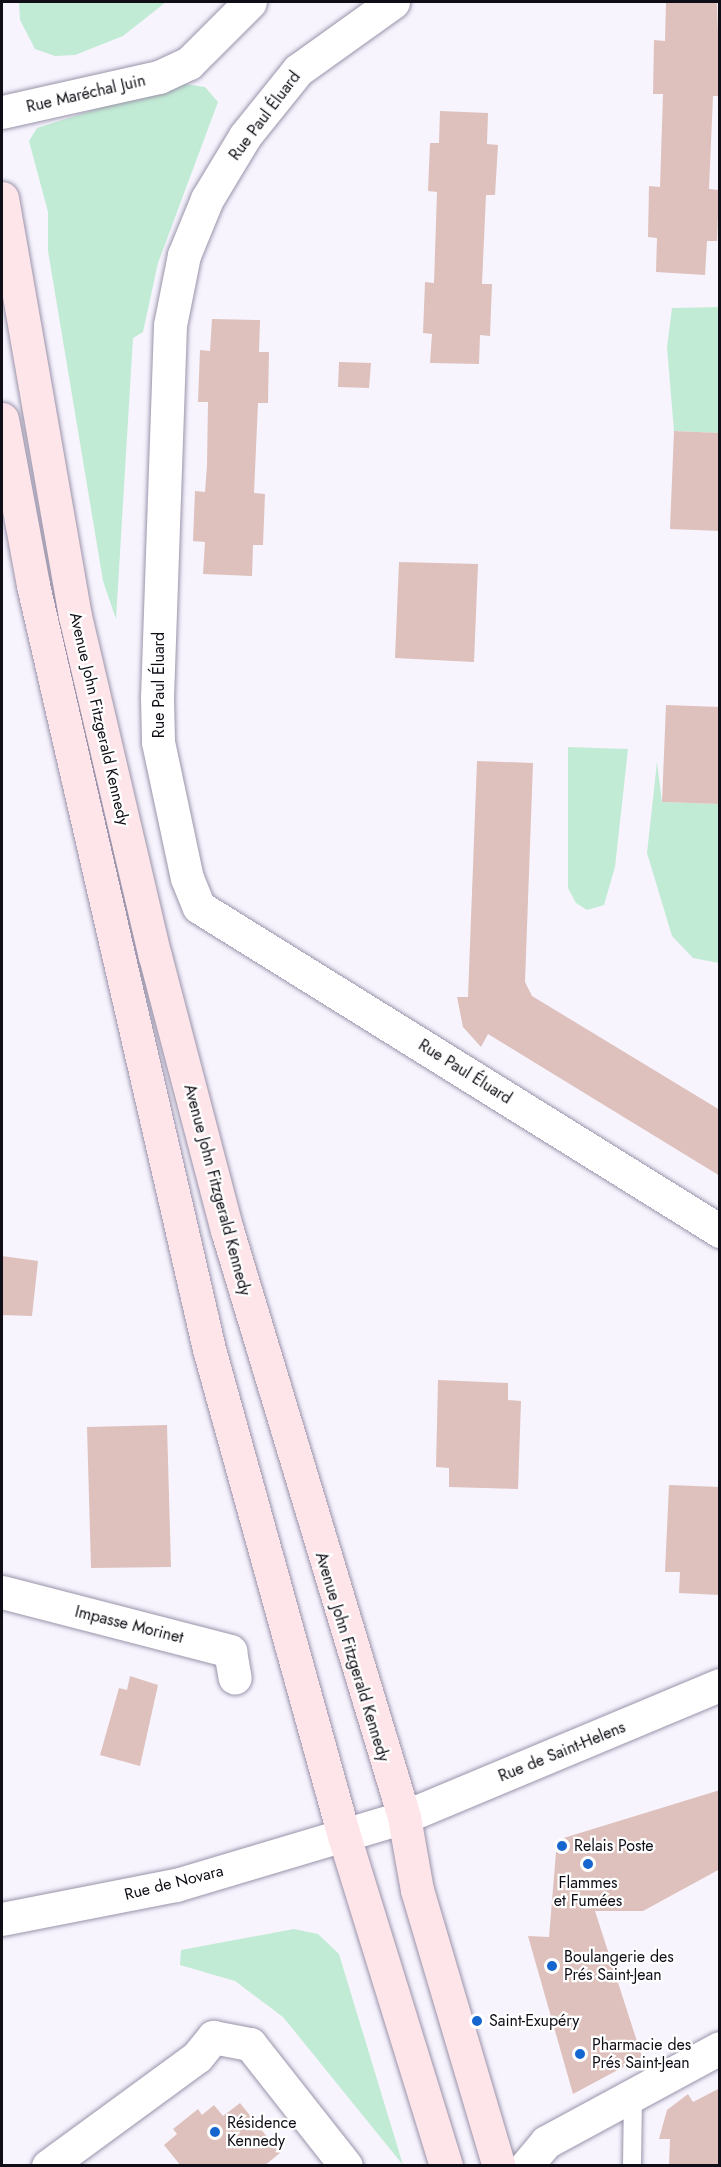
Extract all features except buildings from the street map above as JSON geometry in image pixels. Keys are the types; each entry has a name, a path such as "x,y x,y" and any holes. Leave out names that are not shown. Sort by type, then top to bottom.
{"main road":[{"name":"Avenue John Fitzgerald Kennedy","path":"2,198 75,616 155,956 295,1468 404,1817 417,1890 498,2166"},
{"name":"Avenue John Fitzgerald Kennedy","path":"2,419 33,585 209,1348 344,1836 446,2166"}],"street":[{"name":"Rue Maréchal Juin","path":"2,95 141,66 186,44 248,2"},
{"name":"Rue Maréchal Juin","path":"2,112 159,76 189,63 248,2"},
{"name":"Rue Paul Éluard","path":"393,2 298,70 245,136 207,199 184,255 170,325 157,697 158,742 188,878 199,907 720,1231"},
{"name":"Impasse Morinet","path":"2,1592 230,1651 235,1678"},
{"name":"Rue de Saint-Helens","path":"344,1836 404,1817 720,1685"},
{"name":"Rue de Novara","path":"2,1919 176,1885 344,1836"},
{"path":"48,2166 197,2057 213,2037 250,2044 346,2166"},
{"path":"526,2166 546,2142 720,2048"}],"lane":[{"path":"632,2166 633,2094"}],"green space":[{"path":"19,2 166,2 123,36 75,55 55,56 35,49 20,20"},
{"path":"178,83 205,87 218,102 158,263 143,332 133,338 116,619 103,581 48,251 48,212 29,141 37,128"},
{"path":"719,307 719,433 674,431 667,347 672,308"},
{"path":"568,747 628,749 615,867 604,905 587,910 576,903 568,888"},
{"path":"657,762 662,802 719,804 719,963 693,958 672,936 647,853"},
{"path":"294,1929 318,1934 339,1954 403,2165 283,2017 235,1981 180,1965 181,1950"}],"place":[{"name":"Relais Poste","path":"562,1846"},
{"name":"Flammes et Fumées","path":"588,1864"},
{"name":"Boulangerie des Prés Saint-Jean","path":"552,1966"},
{"name":"Saint-Exupéry","path":"477,2021"},
{"name":"Pharmacie des Prés Saint-Jean","path":"580,2054"},
{"name":"Résidence Kennedy","path":"215,2132"}]}
